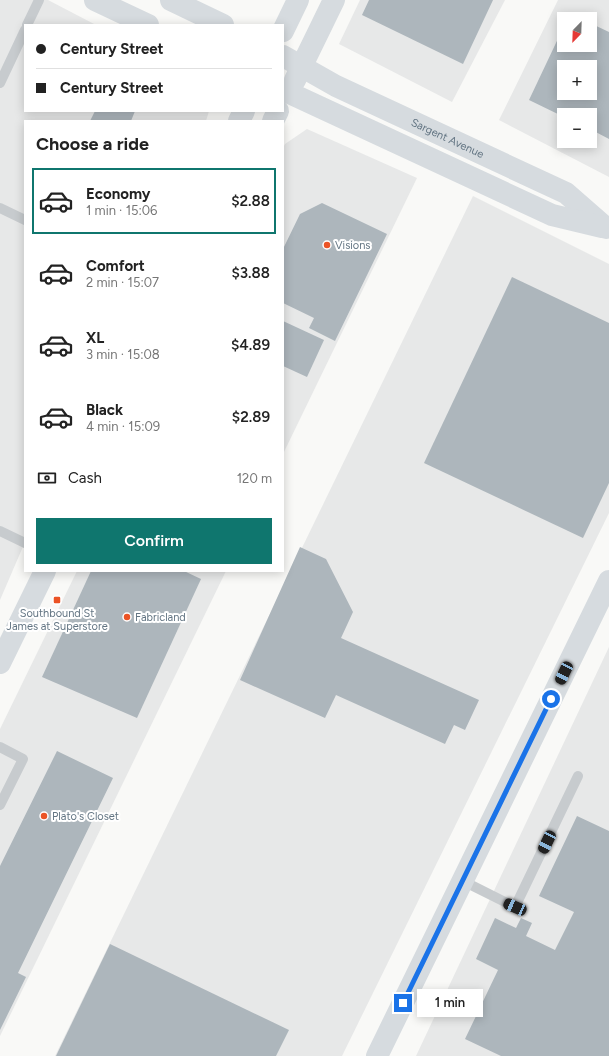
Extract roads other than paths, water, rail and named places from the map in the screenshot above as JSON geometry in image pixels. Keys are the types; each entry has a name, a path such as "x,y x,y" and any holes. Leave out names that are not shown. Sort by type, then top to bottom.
{"main road":[{"path":"95,0 146,24"},
{"path":"171,0 221,24"},
{"path":"284,29 298,0"},
{"path":"284,97 302,67 334,0"},
{"name":"Sargent Avenue","path":"284,57 336,86 566,193 607,228"},
{"name":"Sargent Avenue","path":"284,99 552,215 607,228"},
{"path":"0,663 45,572"},
{"path":"377,1056 609,581"}],"lane":[{"path":"28,24 40,0"},
{"path":"0,83 24,32"},
{"path":"0,208 24,220"},
{"path":"0,531 24,543"},
{"path":"0,747 23,759 0,805"},
{"path":"463,881 515,907 578,776"}],"place":[{"name":"Visions","path":"327,245"},
{"name":"Southbound St James at Superstore","path":"57,600"},
{"name":"Fabricland","path":"127,617"},
{"name":"Plato's Closet","path":"44,816"}]}
